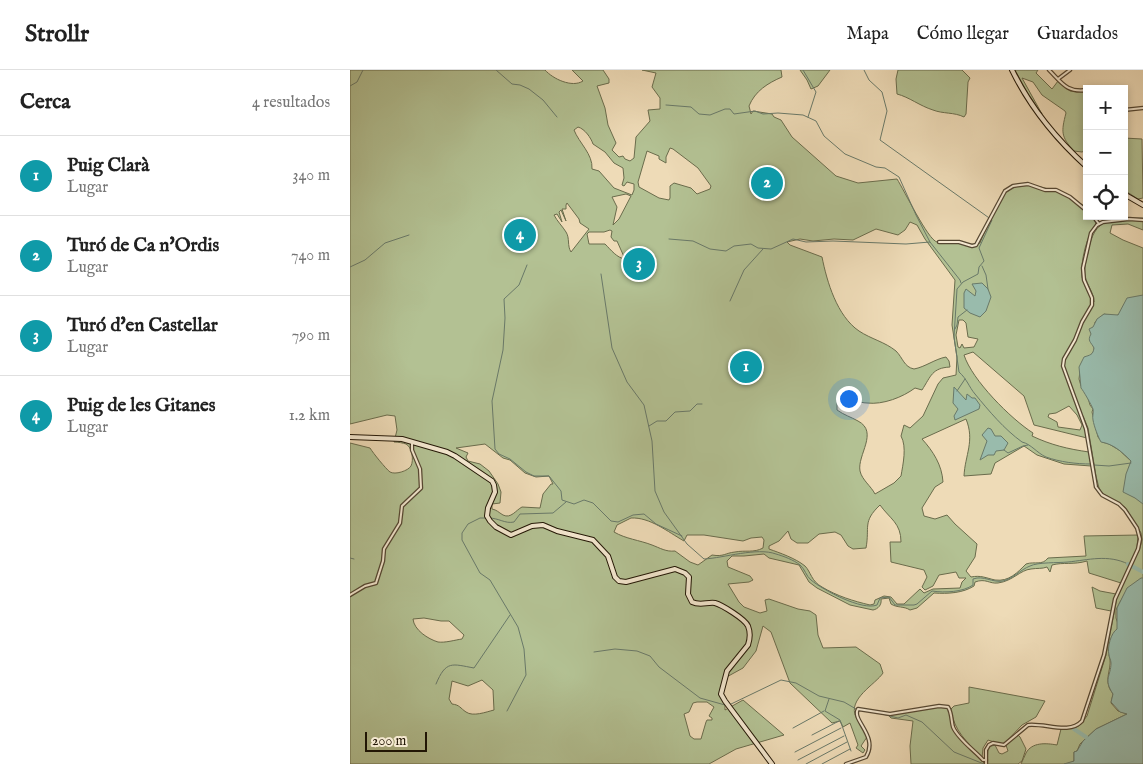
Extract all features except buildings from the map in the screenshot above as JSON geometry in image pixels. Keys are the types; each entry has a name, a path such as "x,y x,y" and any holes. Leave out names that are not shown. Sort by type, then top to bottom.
{"main road":[{"path":"1012,70 1042,118 1060,140 1083,163"},
{"path":"1128,196 1143,205"},
{"path":"350,437 402,439 447,452 492,480 495,492 488,508 487,516 490,521 507,534 514,535 532,526 543,526 593,540 608,556 614,577 619,581 626,582 670,569 679,570 688,577 688,594 692,602 717,604 744,621 748,626 748,645 727,672 721,694 772,764"}],"street":[{"path":"1049,70 1070,89 1083,90"},
{"path":"1058,79 1070,70"},
{"path":"1128,110 1143,108"},
{"path":"938,242 959,242 972,246 978,243 1005,192 1018,185 1028,184 1045,190 1056,190 1070,197 1083,208"},
{"path":"986,764 986,750 989,745 1004,745 1028,725 1069,727 1077,725 1082,720 1104,655 1115,599 1140,542 1138,532 1122,507 1102,495 1096,487 1086,429 1063,366 1064,359 1092,305 1092,298 1084,280 1083,268 1092,230 1098,224 1129,219 1143,220"},
{"path":"1096,220 1098,224"},
{"path":"350,595 365,586 376,583 384,561 384,549 400,523 402,506 420,488 420,469 412,450 412,443"},
{"path":"846,764 866,757 868,751 866,730 856,717 858,709 890,714 939,706 948,707 953,726 958,734 983,760 986,760"}],"green space":[{"path":"350,70 545,70 563,82 574,84 583,81 572,70 603,70 609,79 609,83 597,86 605,108 608,125 616,143 612,150 619,157 623,156 630,161 634,158 636,137 650,121 648,110 660,109 660,98 652,87 656,73 642,70 781,70 782,77 767,85 755,96 749,106 751,114 753,111 772,114 781,120 792,137 836,176 858,183 897,179 922,224 937,242 980,243 1000,201 1014,187 1027,184 1059,192 1083,206 1083,220 1094,220 1096,224 1087,241 1082,271 1084,283 1094,302 1085,276 1085,270 1091,241 1095,232 1106,222 1113,220 1143,221 1143,230 1128,224 1112,225 1110,233 1143,248 1143,297 1115,317 1104,314 1095,322 1094,351 1080,371 1079,379 1093,409 1092,412 1098,437 1102,442 1119,450 1131,461 1143,500 1143,580 1126,592 1116,610 1116,618 1120,629 1109,655 1108,683 1113,694 1111,703 1118,711 1127,714 1096,729 1074,752 1074,761 1070,764 1021,764 1029,749 1036,745 1057,745 1061,729 1079,726 1087,716 1106,655 1117,597 1142,540 1141,533 1125,507 1102,493 1099,488 1088,428 1083,416 1080,416 1087,438 1034,425 1024,396 973,352 964,355 968,365 993,398 1004,409 1033,433 1032,436 1074,450 1089,452 1091,466 1064,464 1037,455 1024,446 995,463 991,474 964,476 970,441 969,427 966,419 922,439 936,459 941,470 943,482 935,487 922,508 924,516 935,519 947,515 977,544 975,557 966,571 971,577 995,580 1009,578 1029,563 1041,563 1048,558 1086,556 1084,536 1138,535 1137,548 1121,583 1089,573 1087,561 1052,565 1050,572 1047,567 1023,571 1003,582 979,581 975,582 974,586 960,592 934,593 917,608 910,610 891,604 889,598 881,599 879,606 873,610 850,605 817,588 809,582 799,565 769,558 764,554 732,556 727,561 728,567 750,576 753,580 728,584 744,607 760,613 767,611 765,600 769,599 810,611 816,615 818,635 823,648 856,647 880,664 883,673 855,704 856,717 867,737 861,746 865,750 863,753 856,748 858,745 850,723 843,727 840,721 832,723 790,683 771,632 763,626 756,651 743,668 723,679 720,695 725,702 725,710 743,700 784,735 736,749 709,764 350,764 350,443 370,448 392,473 404,471 411,466 412,454 408,446 403,443 394,442 397,430 395,416 387,415 350,424","holes":["578,127 583,130 593,144 605,152 614,163 623,168 624,178 622,185 624,186 627,182 634,184 632,195 614,188 599,171 592,169 588,153 574,130","670,148 673,149 698,168 711,186 710,189 697,194 691,188 674,183 670,186 669,200 659,198 639,187 638,182 647,151 659,156 659,159 666,163 666,157","626,194 631,196 619,219 613,225 617,207 612,197","567,203 580,223 589,229 571,252 567,234 554,215 557,214 562,222 559,212 561,210 566,221 562,209 566,209","910,222 917,225 955,280 952,325 957,357 956,375 943,378 938,384 923,416 910,428 904,425 901,436 904,450 901,476 894,483 875,494 860,471 867,431 858,421 837,410 837,400 844,397 864,403 880,403 899,397 915,388 922,390 936,371 950,367 949,361 946,357 914,369 906,364 892,348 859,331 851,325 839,308 830,287 822,257 790,245 787,242 800,239 813,241 853,240 876,229 898,235 905,230","612,231 611,237 614,241 617,241 625,259 617,255 605,244 589,244 587,234 589,232","959,320 963,320 966,323 968,337 978,339 974,347 964,348 962,344 960,348 958,347 956,335","1069,406 1077,415 1082,425 1080,430 1058,427 1057,422 1048,417 1049,414 1056,413","485,444 503,458 510,460 525,473 536,477 549,476 553,484 543,494 540,508 522,507 508,516 492,509 492,504 500,503 501,492 498,484 489,471 480,464 468,461 466,457 468,453 456,448","880,505 897,526 901,542 890,542 891,562 924,570 927,577 922,587 925,590 933,586 939,575 956,572 959,578 966,578 960,588 933,589 924,593 920,589 904,604 897,604 891,597 884,596 875,600 874,604 870,605 845,598 818,585 807,568 801,563 769,549 769,546 779,541 788,531 791,539 797,543 808,543 819,534 835,532 841,535 848,546 853,549 866,548 868,525 871,516","631,518 638,518 652,522 684,541 687,535 704,535 743,541 762,537 764,540 763,548 760,550 732,552 719,556 712,555 698,565 690,562 675,551 666,550 614,532 617,525","424,618 449,621 464,635 462,639 438,642 426,636 414,623 413,619","482,680 493,690 494,710 472,714 452,704 449,699 452,681 468,686","697,702 707,702 714,707 709,716 712,720 707,720 701,739 694,739 690,736 684,714 689,712 693,703"]},
{"path":"800,70 830,70 818,86 811,89"},
{"path":"898,70 962,70 970,78 968,82 966,114 964,117 933,110 897,94 896,79"},
{"path":"1015,70 1038,70 1036,73 1052,89 1058,81 1070,91 1083,92 1083,152 1074,151 1064,138 1065,111 1042,95 1033,82 1022,78 1042,114"},
{"path":"1128,138 1142,139 1143,198 1138,199 1128,193"},
{"path":"1092,587 1100,591 1116,594 1111,611 1096,608"},
{"path":"969,687 1045,701 1036,717 1022,725 1003,745 988,740 983,748 982,758 958,730 951,709 954,706 969,703"},
{"path":"945,707 949,710 952,727 985,764 911,764 910,746 913,721 891,718 889,716 890,714"},
{"path":"1018,735 1026,749 1022,761 1018,764 987,764 988,747 995,745 999,753 1002,754 1008,751 1006,745"}],"shaded area":[{"path":"982,283 988,289 991,297 986,311 980,317 964,308 964,293 966,289 975,296 976,291 972,284"},
{"path":"1143,295 1143,504 1123,492 1126,474 1131,461 1114,447 1101,442 1093,419 1093,409 1081,388 1079,367 1084,357 1091,354 1094,350 1089,340 1091,334 1089,329 1093,327 1097,319 1104,314 1118,315 1127,298"},
{"path":"954,387 966,400 967,394 975,398 980,405 979,409 955,420 954,416 958,409 953,403"},
{"path":"988,428 991,429 995,436 1001,436 1008,443 1004,450 996,451 994,455 988,455 980,460 987,441 982,435"},
{"path":"1143,578 1143,764 1064,764 1074,761 1074,752 1096,729 1127,714 1120,712 1111,702 1113,694 1108,685 1111,667 1109,644 1111,637 1117,629 1117,608 1127,588"}],"waterway":[{"path":"350,86 357,82 363,70"},
{"path":"496,70 512,84 529,89 543,100 557,117"},
{"path":"803,70 816,92 808,117"},
{"path":"864,70 869,80 882,92 887,111 880,140 992,220 979,248 984,261 979,267 978,274 963,282 957,289 954,337 959,372 991,413 1022,442 1051,459 1091,464"},
{"path":"666,105 691,107 699,114 710,115 730,109 734,114 755,111 763,114 803,115 816,121 824,136 845,154 876,167 885,168 899,177 930,242"},
{"path":"1128,218 1143,218"},
{"path":"350,267 365,260 385,243 409,235"},
{"path":"669,239 693,241 710,249 726,251 734,246 751,244 758,248 771,249 793,239 806,242 833,241 906,244 930,242 961,283"},
{"path":"730,301 744,270 763,249"},
{"path":"527,265 519,285 504,299 503,350 492,401 495,449 499,454 510,459 526,472 534,476 549,476 561,491 562,500 574,504 584,500 593,503 611,521 618,522 633,515 644,514 656,524 682,536"},
{"path":"982,266 986,275 988,289"},
{"path":"601,274 612,348 627,382 644,405 652,441 655,491 664,512 687,544 704,559 750,552 776,554 798,563 809,578 824,589 853,602 870,606 877,605 880,598 889,597 895,605 914,605 932,591 959,591 973,585 973,579 977,578 1003,581 1026,568 1038,564 1106,558 1128,564"},
{"path":"955,329 958,317 967,310"},
{"path":"957,391 965,379"},
{"path":"649,426 657,421 666,421 675,412 690,411 697,404 702,404"},
{"path":"1004,450 1008,453 1028,445"},
{"path":"1094,465 1109,466 1131,463"},
{"path":"489,518 514,522 520,514 553,513 566,502"},
{"path":"485,518 480,518 468,524 462,533 462,540 480,573 490,580 518,627 524,649 526,675 507,711"},
{"path":"350,558 354,559"},
{"path":"1128,564 1143,572"},
{"path":"436,684 447,667 460,665 474,668 510,615"},
{"path":"594,652 615,649 637,651 650,656 659,667 700,698 725,705"},
{"path":"729,705 781,680 796,683 819,696 844,702 856,709"},
{"path":"829,699 825,711 840,720 851,751"},
{"path":"793,728 824,711"},
{"path":"874,712 898,718 906,715 922,722 954,752 984,764"},
{"path":"812,735 839,721"},
{"path":"795,752 841,728"},
{"path":"1074,729 1086,737"},
{"path":"798,760 844,736"},
{"path":"806,764 847,742"},
{"path":"822,764 850,749"}],"place":[{"name":"Turó de Ca n'Ordis","path":"767,183"},
{"name":"Puig de les Gitanes","path":"520,235"},
{"name":"Turó d'en Castellar","path":"639,264"},
{"name":"Puig Clarà","path":"746,367"}]}
